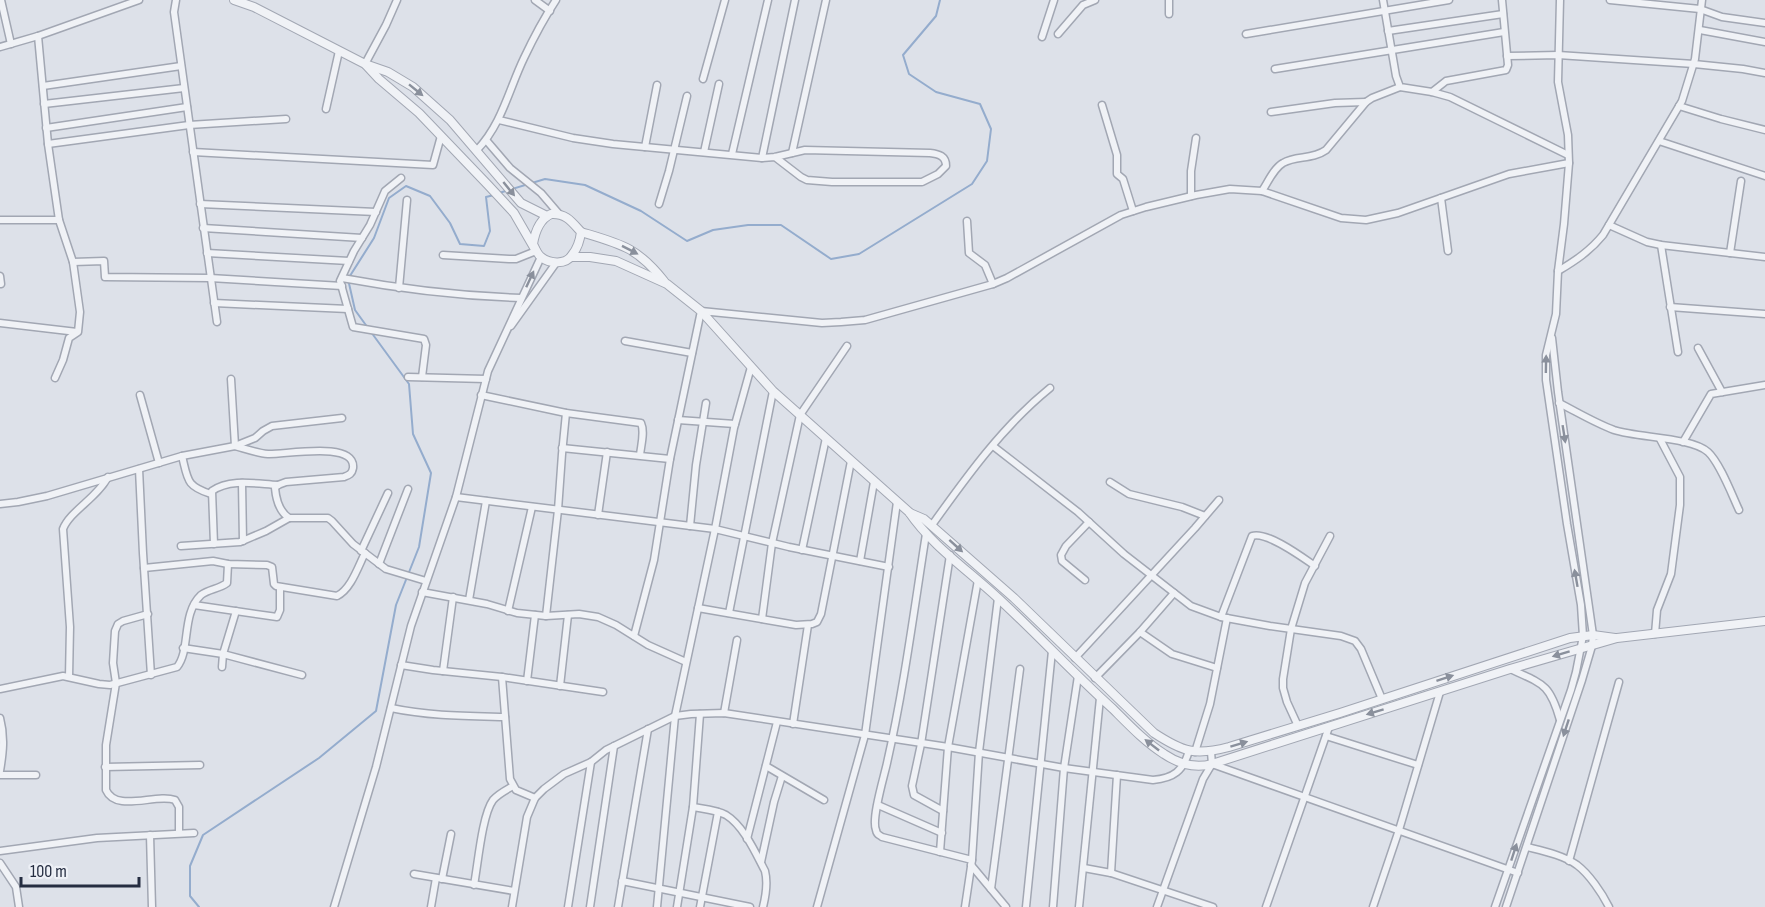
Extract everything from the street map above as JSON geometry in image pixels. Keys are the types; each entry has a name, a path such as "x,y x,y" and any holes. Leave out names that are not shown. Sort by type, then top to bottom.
{"street":[{"path":"1,0 11,44"},
{"path":"0,47 139,0"},
{"path":"176,0 174,12 217,322"},
{"path":"234,0 254,7 365,64 388,72 413,87 450,120 521,203 547,216"},
{"path":"365,64 397,0"},
{"path":"535,0 550,11"},
{"path":"477,150 499,120 524,58 556,0"},
{"path":"703,79 725,0"},
{"path":"732,154 768,0"},
{"path":"762,158 795,0"},
{"path":"792,153 826,0"},
{"path":"1042,37 1054,0"},
{"path":"1058,34 1083,4 1095,0"},
{"path":"1169,14 1170,0"},
{"path":"1383,0 1391,51 1400,87"},
{"path":"1246,34 1449,0"},
{"path":"1432,92 1446,81 1504,71 1508,65 1502,0"},
{"path":"1495,907 1574,681 1583,636 1581,605 1546,380 1546,355 1556,314 1569,163 1568,135 1558,82 1560,0"},
{"path":"1610,0 1700,9 1722,17 1765,23"},
{"path":"1558,271 1594,246 1609,225 1679,106 1694,64 1702,0"},
{"path":"1388,31 1503,14"},
{"path":"1700,30 1765,42"},
{"path":"1275,69 1504,32"},
{"path":"38,36 46,128 59,220 73,262 80,312 78,332"},
{"path":"326,109 339,51"},
{"path":"1507,56 1558,55 1694,64 1765,73"},
{"path":"365,64 419,113 514,213 538,254 556,263 566,261 577,247 581,232"},
{"path":"43,86 181,66"},
{"path":"704,152 719,84"},
{"path":"645,147 657,85"},
{"path":"1262,191 1275,170 1283,163 1314,156 1326,150 1366,102 1400,87 1450,97 1568,154"},
{"path":"44,104 184,88"},
{"path":"659,204 687,96"},
{"path":"1271,112 1335,103 1366,102"},
{"path":"1102,105 1116,150 1117,174 1123,179 1133,211"},
{"path":"1679,106 1765,130"},
{"path":"46,128 187,107"},
{"path":"48,144 189,125 286,119"},
{"path":"499,120 573,138 645,147 762,158 805,150 930,153 944,157 946,166 944,170 922,182 832,182 807,180 775,157"},
{"path":"193,152 433,165 441,135"},
{"path":"1191,196 1191,171 1196,138"},
{"path":"486,140 510,168 541,193 559,214"},
{"path":"1659,141 1765,176"},
{"path":"701,311 822,323 865,320 993,284 1104,224 1133,211 1191,196 1230,189 1262,191 1341,218 1355,221 1378,219 1509,174 1569,163"},
{"path":"401,178 385,191 340,281 353,327 424,339 426,345 422,377"},
{"path":"1730,252 1742,181"},
{"path":"1441,198 1448,250"},
{"path":"399,288 407,200"},
{"path":"200,204 376,212"},
{"path":"334,907 376,767 411,626 456,498 486,379 538,254 533,244 534,238 540,223 551,214 567,217 581,232 614,242 636,252 646,260 667,284 701,311 773,391 897,502 932,525 1014,598 1154,733 1192,752 1211,752 1298,726 1569,638 1593,635 1617,638"},
{"path":"0,220 59,220"},
{"path":"967,221 969,253 985,265 993,284"},
{"path":"1609,225 1647,242 1661,245 1765,257"},
{"path":"204,228 362,238"},
{"path":"1661,245 1678,352"},
{"path":"207,253 349,261"},
{"path":"443,255 509,259 538,254"},
{"path":"571,257 616,261 667,284"},
{"path":"73,262 104,261 105,277 210,278 342,286"},
{"path":"501,340 556,263"},
{"path":"0,276 1,284"},
{"path":"342,278 399,288 484,297 521,298"},
{"path":"214,303 348,309"},
{"path":"1670,307 1765,314"},
{"path":"634,636 650,577 670,459 701,311"},
{"path":"0,323 78,332"},
{"path":"55,378 69,338 78,332"},
{"path":"1506,907 1592,646 1593,635 1559,403 1552,335"},
{"path":"625,341 692,352"},
{"path":"762,619 772,543 800,415 847,346"},
{"path":"1698,348 1722,392"},
{"path":"657,907 675,716 735,424 751,367"},
{"path":"408,376 486,379"},
{"path":"231,379 235,446"},
{"path":"1683,442 1711,394 1765,384"},
{"path":"932,525 969,473 1026,408 1050,388"},
{"path":"729,613 773,391"},
{"path":"140,395 159,463"},
{"path":"481,395 566,413 641,423 643,433 640,455"},
{"path":"1548,396 1558,395"},
{"path":"690,526 706,403"},
{"path":"1559,403 1614,430 1704,448 1710,454 1739,510"},
{"path":"546,616 566,413"},
{"path":"0,504 47,496 182,456 235,446 255,438 272,426 342,418"},
{"path":"678,420 735,424"},
{"path":"802,550 826,438"},
{"path":"1655,634 1657,610 1671,574 1680,505 1680,477 1660,439"},
{"path":"214,544 211,494 222,485 242,483 278,485 286,482 344,477 352,472 351,459 340,452 270,454 235,446"},
{"path":"993,446 1089,522 1151,576 1191,606 1224,618 1341,636 1355,641 1382,699"},
{"path":"562,448 670,459"},
{"path":"598,515 607,452"},
{"path":"182,456 191,485 211,494"},
{"path":"698,608 796,625 808,625 820,620 851,461"},
{"path":"139,469 151,675"},
{"path":"69,676 70,627 63,529 67,521 103,488 108,477"},
{"path":"860,561 874,482"},
{"path":"1110,482 1129,495 1182,507 1205,516"},
{"path":"242,483 243,541"},
{"path":"278,485 275,488 275,494 282,511 289,518"},
{"path":"379,564 408,489"},
{"path":"144,568 213,561 270,566 274,584 280,588 337,596 348,586 388,493"},
{"path":"456,498 690,526 889,567"},
{"path":"1075,658 1219,500"},
{"path":"469,600 486,501"},
{"path":"817,907 865,735 897,502"},
{"path":"508,611 532,507"},
{"path":"909,512 919,528 998,598 1145,739 1164,754 1185,764 1202,767 1510,669 1617,638 1765,621"},
{"path":"181,546 243,541 289,518 328,518 353,544 386,569 426,581"},
{"path":"1085,580 1062,561 1061,555 1066,546 1089,522"},
{"path":"926,534 893,739 874,823 877,834 882,837 940,852 971,863 1006,907"},
{"path":"512,907 527,817 535,798 564,774 591,762 614,746 675,716 724,713 979,752 1064,768 1152,780 1162,779 1177,772 1185,764 1210,705 1224,618 1252,537 1262,535 1315,566"},
{"path":"1298,726 1283,688 1291,629 1299,598 1330,536"},
{"path":"943,811 914,795 912,786 921,744 950,555"},
{"path":"0,689 69,676 99,684 116,683 177,668 181,661 194,605 207,591 222,587 227,583 228,564"},
{"path":"940,852 948,747 978,580"},
{"path":"194,605 277,617 280,610 280,588"},
{"path":"422,592 535,615 579,614 598,617 616,625 648,645 687,662"},
{"path":"1095,678 1174,593"},
{"path":"443,671 453,597"},
{"path":"965,907 971,863 979,752 998,598"},
{"path":"222,667 223,654 236,611"},
{"path":"148,614 123,621 116,627 113,663 116,683 107,735 106,790 108,796 120,802 165,798 175,800 179,807 179,833"},
{"path":"527,681 535,615"},
{"path":"560,686 568,615"},
{"path":"793,724 808,625"},
{"path":"1140,632 1172,654 1217,668"},
{"path":"724,713 737,640"},
{"path":"183,648 223,654 302,675"},
{"path":"1026,907 1052,651"},
{"path":"401,665 603,692"},
{"path":"991,889 1020,669"},
{"path":"1510,669 1548,689 1555,702 1560,721"},
{"path":"1053,907 1064,768 1078,676"},
{"path":"502,677 508,770 516,790 535,798"},
{"path":"1569,861 1619,682"},
{"path":"1373,907 1399,830 1440,692"},
{"path":"1079,907 1100,698"},
{"path":"391,708 441,716 505,717"},
{"path":"676,907 693,807 700,714"},
{"path":"0,718 4,743 0,773 36,775"},
{"path":"747,839 777,722"},
{"path":"1266,907 1329,727"},
{"path":"618,907 648,729"},
{"path":"1326,736 1418,765"},
{"path":"590,907 614,746"},
{"path":"1157,907 1203,779 1212,764 1211,752"},
{"path":"568,907 591,762"},
{"path":"1212,764 1518,873"},
{"path":"105,767 200,765"},
{"path":"766,766 824,800"},
{"path":"1111,873 1117,775"},
{"path":"761,862 782,776"},
{"path":"474,885 490,806 496,797 513,786"},
{"path":"878,805 942,833"},
{"path":"693,807 718,812 732,820 747,839 767,877 764,907"},
{"path":"700,907 718,812"},
{"path":"0,851 96,838 194,832"},
{"path":"431,907 451,834"},
{"path":"150,835 152,907"},
{"path":"1527,847 1576,864 1585,872 1608,907"},
{"path":"0,863 16,887 18,907"},
{"path":"1083,868 1111,873 1213,907"},
{"path":"414,874 514,891"},
{"path":"622,881 729,905 750,907"}],"waterway":[{"path":"499,193 545,179 585,185 641,211 687,241 713,230 748,225 781,225 831,259 859,254 972,184 987,161 991,129 980,104 936,92 909,74 903,55 936,16 940,0"},
{"path":"368,328 355,310 348,279 374,238 389,198 406,186 430,196 450,223 460,244 484,246 490,231 486,197 494,195"},
{"path":"199,907 190,896 190,866 203,835 319,758 376,711 396,605 419,547 431,473 413,434 409,384 371,332"}]}
